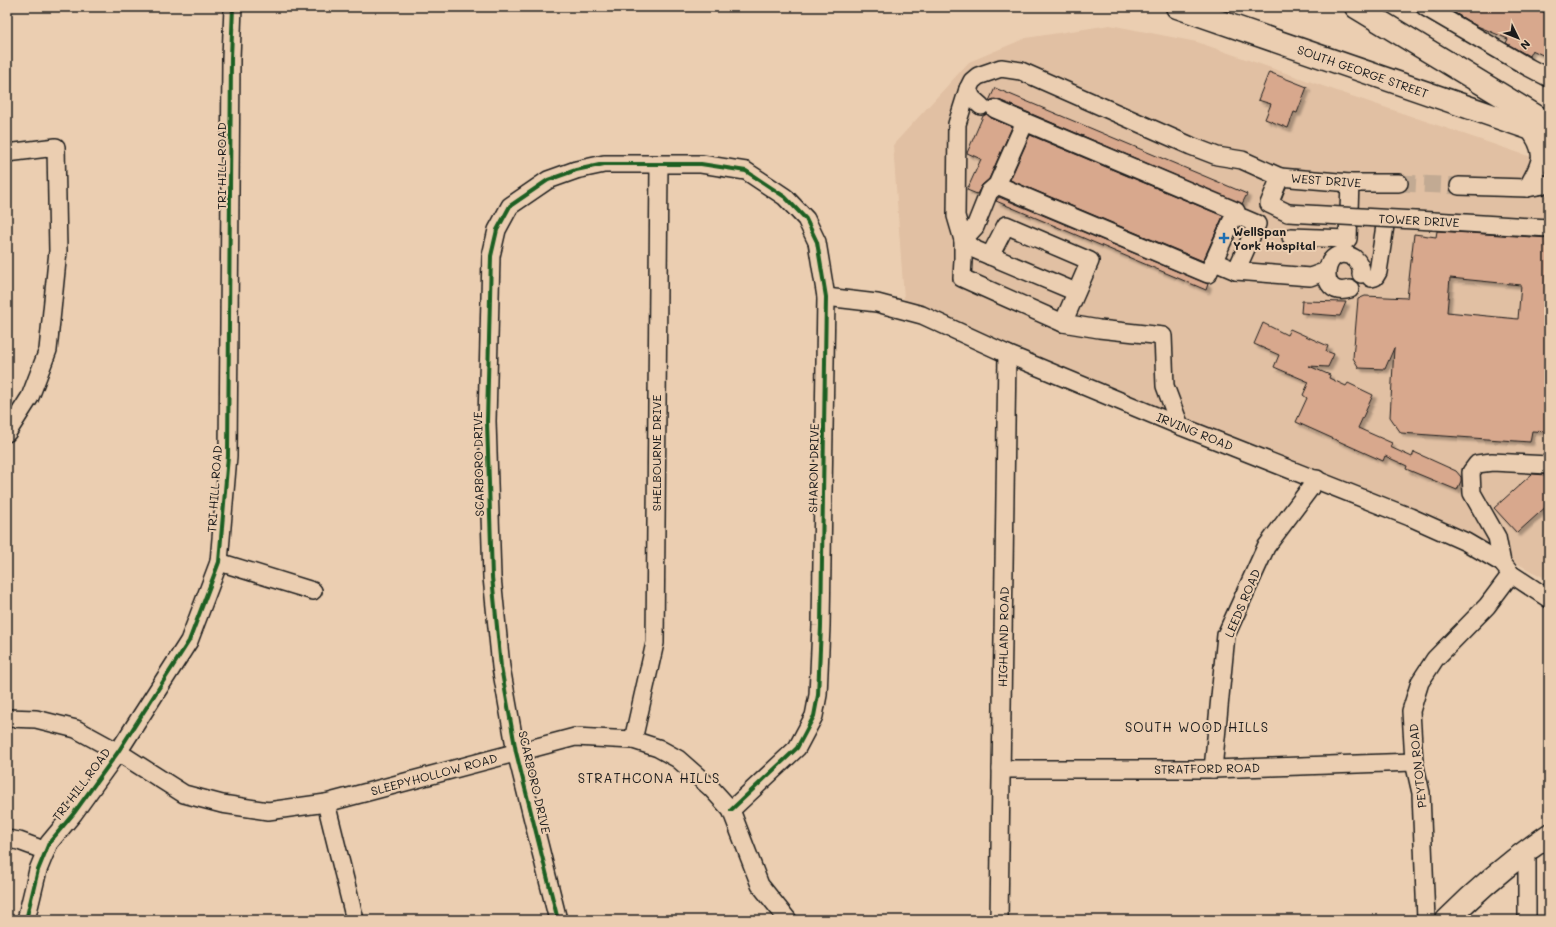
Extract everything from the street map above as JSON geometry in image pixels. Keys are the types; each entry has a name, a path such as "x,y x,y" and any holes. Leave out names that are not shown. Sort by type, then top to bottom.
{"main road":[{"name":"SOUTH GEORGE STREET","path":"1177,7 1539,126 1549,135"},
{"path":"1356,7 1539,126"},
{"path":"1446,920 1475,892 1527,850 1549,835"}],"street":[{"name":"TRI HILL ROAD","path":"26,920 38,870 49,843 74,813 118,752 189,641 219,562 228,456 231,58 233,7"},
{"path":"1425,7 1549,78"},
{"path":"1180,426 1165,386 1163,336 1063,323 962,278 964,260 963,240 956,216 957,124 968,88 978,76 1001,68 1021,71 1191,146 1217,156 1242,160 1280,177"},
{"path":"968,88 972,98 988,107 1236,211 1208,274 997,185"},
{"path":"963,240 974,227 989,192 997,185 1025,122"},
{"path":"1527,188 1537,170 1541,154 1539,144 1539,126"},
{"path":"7,153 56,147 58,251 48,350 30,397 7,433"},
{"name":"SCARBORO DRIVE","path":"558,920 516,752 500,667 492,577 486,421 492,249 497,230 510,206 548,180 576,170 604,164 701,164"},
{"name":"SHELBOURNE DRIVE","path":"633,740 655,643 659,164"},
{"name":"SHARON DRIVE","path":"701,164 746,171 785,197 806,219 817,242 826,297 821,626 818,695 814,716 797,748 731,810"},
{"name":"WEST DRIVE","path":"1236,271 1250,221 1269,204 1280,177 1350,182 1399,183"},
{"path":"1291,236 1348,239 1350,182"},
{"path":"1459,186 1527,188 1549,184"},
{"name":"TOWER DRIVE","path":"1269,204 1288,213 1549,228"},
{"path":"1350,289 1344,290 1333,287 1329,282 1326,271 1331,261 1341,255 1347,255 1357,261 1366,276 1378,272 1386,219"},
{"path":"990,256 1006,226 1090,261 1063,323"},
{"path":"963,240 976,250 1076,292"},
{"path":"1217,263 1236,271 1310,277 1326,271"},
{"name":"IRVING ROAD","path":"826,297 877,303 922,315 1007,354 1180,426 1317,479 1417,520 1466,542 1506,568 1549,599"},
{"name":"HIGHLAND ROAD","path":"999,920 1007,354"},
{"path":"1506,568 1497,537 1472,493 1471,472 1476,464 1492,462 1549,465"},
{"name":"LEEDS ROAD","path":"1212,769 1226,636 1266,547 1317,479"},
{"path":"219,562 313,591"},
{"name":"PEYTON ROAD","path":"1426,920 1421,794 1414,762 1411,711 1420,682 1435,659 1487,606 1506,568"},
{"name":"SLEEPYHOLLOW ROAD","path":"7,718 36,719 76,729 118,752 184,794 222,804 268,811 326,804 574,737 633,740 658,748 678,759 711,788 731,810 760,885 788,920"},
{"name":"STRATFORD ROAD","path":"1001,769 1212,769 1414,762"},
{"path":"326,804 355,920"},
{"path":"7,839 19,841 46,851"},
{"path":"1527,850 1527,920"}],"shaded area":[{"name":"WellSpan York Hospital","path":"1110,25 1197,42 1549,163 1549,580 1467,538 905,313 893,145 969,62 1026,38"}],"building":[{"path":"1445,7 1521,7 1527,10 1529,7 1533,7 1549,14 1545,26 1549,27 1549,58 1532,50 1529,56 1506,43 1508,39 1475,25"},
{"path":"1269,72 1307,87 1297,113 1294,112 1288,128 1265,119 1271,104 1258,100"},
{"path":"995,88 1247,194 1242,204 999,100 994,99 989,101"},
{"path":"987,114 991,118 1012,127 989,179 982,185 977,194 967,190 981,159 967,153 983,116"},
{"path":"1030,135 1223,216 1203,261 1010,180"},
{"path":"999,197 1208,284 1206,290 996,201"},
{"path":"1437,231 1549,238 1549,432 1532,431 1530,442 1401,433 1390,417 1394,348 1385,369 1359,368 1353,358 1358,299 1365,296 1407,298 1414,234 1436,237","holes":["1450,278 1521,285 1518,319 1447,312"]},
{"path":"1302,301 1346,302 1340,316 1301,313"},
{"path":"1263,323 1287,335 1290,329 1328,346 1326,351 1334,354 1328,367 1309,366 1330,375 1329,378 1346,386 1348,383 1373,395 1358,428 1392,443 1390,447 1412,457 1414,452 1456,471 1461,477 1457,490 1406,469 1407,466 1385,456 1383,461 1296,422 1307,398 1303,395 1309,382 1274,367 1279,355 1254,344"},
{"path":"1532,474 1546,475 1549,478 1549,504 1517,533 1494,508"}],"tunnel":[{"path":"1399,183 1459,186"}],"cycle path":[{"path":"26,920 38,870 49,843 74,813 118,752 189,641 219,562 228,456 231,58 233,7"},
{"path":"558,920 516,752 501,667 492,577 487,421 491,256 497,230 510,206 548,180 576,170 604,164 701,164 746,171 785,197 806,219 817,242 826,297 821,626 818,695 814,716 797,748 731,810"}],"place":[{"name":"WellSpan York Hospital","path":"1224,238"}],"district":[{"name":"SOUTH WOOD HILLS","path":"1197,726"},
{"name":"STRATHCONA HILLS","path":"649,777"}]}
